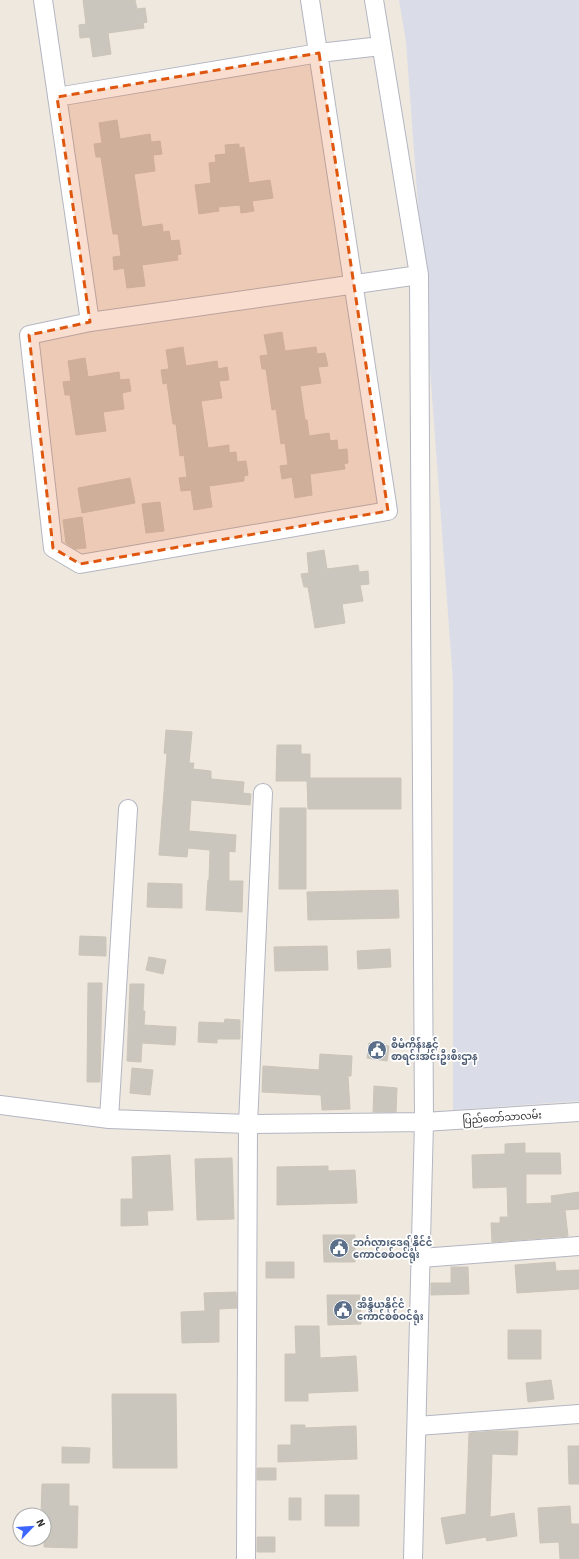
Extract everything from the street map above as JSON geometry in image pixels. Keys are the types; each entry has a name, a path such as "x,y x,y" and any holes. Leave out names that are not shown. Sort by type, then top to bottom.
{"street":[{"path":"42,0 90,322"},
{"path":"310,0 353,284 388,511 80,564 53,548 29,335 90,322 353,284 419,275"},
{"path":"374,0 419,275 424,1122 413,1559"},
{"path":"57,97 318,54 381,46"},
{"path":"246,1559 248,1124 263,793"},
{"path":"109,1119 128,809"},
{"name":"ပြည်တော်သာလမ်း","path":"0,1105 109,1119 248,1124 424,1122 579,1112"},
{"path":"421,1258 579,1246"},
{"path":"417,1426 579,1414"}],"highlighted area":[{"path":"319,53 388,511 80,564 53,548 29,335 90,322 57,97"}],"shaded area":[{"path":"399,0 579,0 579,1101 453,1110 453,682 406,42"}],"building":[{"path":"83,0 135,0 137,9 145,8 147,22 143,23 144,28 108,33 111,54 93,57 90,37 80,38 79,25 86,24"},
{"path":"117,120 120,139 150,134 151,142 160,141 162,154 153,155 155,171 134,174 142,227 162,224 163,232 169,231 171,241 179,240 181,254 177,255 178,260 142,265 145,286 127,288 124,268 114,270 113,257 121,256 118,234 113,234 101,157 96,157 94,144 102,143 99,123"},
{"path":"239,144 239,148 244,147 249,183 270,180 273,198 252,201 254,211 241,213 240,205 218,207 219,211 199,214 195,185 211,183 209,163 216,162 215,155 226,154 225,145"},
{"path":"282,332 285,351 316,347 317,354 325,353 328,366 318,367 321,383 300,386 305,420 307,420 309,436 329,433 330,441 337,440 338,450 347,449 348,463 344,464 345,469 310,474 312,495 295,498 292,477 282,479 280,466 288,465 285,443 281,444 276,409 272,410 266,369 262,369 260,356 268,355 264,335"},
{"path":"183,347 186,366 217,361 218,369 227,367 229,380 219,381 222,398 201,401 208,448 229,445 229,453 236,452 237,462 246,461 248,475 244,476 244,481 209,486 212,507 194,510 191,490 181,491 179,478 187,477 184,455 180,456 176,424 173,424 167,383 163,384 161,370 169,369 166,350"},
{"path":"85,358 88,377 119,372 120,380 129,379 131,391 122,393 124,409 103,412 106,431 76,435 70,395 65,395 63,382 71,381 68,361"},
{"path":"130,478 135,503 82,513 78,488"},
{"path":"160,502 164,531 146,533 142,504"},
{"path":"82,517 86,548 75,549 66,543 63,520"},
{"path":"324,550 327,569 358,565 359,572 368,571 369,584 360,585 363,601 342,604 345,623 315,628 308,587 304,587 301,574 309,573 307,553"},
{"path":"166,730 192,732 189,763 194,763 193,769 211,771 211,779 244,782 243,793 251,794 250,805 191,800 189,831 236,835 235,852 229,851 229,881 243,881 242,912 206,910 210,850 188,848 187,857 159,855 167,754 164,753"},
{"path":"277,745 301,745 301,754 310,754 310,778 401,778 401,809 308,809 307,781 276,781"},
{"path":"280,808 306,808 306,889 279,889"},
{"path":"148,883 182,884 182,908 147,907"},
{"path":"398,890 399,918 308,920 307,892"},
{"path":"80,936 106,937 106,956 79,955"},
{"path":"327,946 328,970 275,971 274,947"},
{"path":"390,949 391,967 358,969 357,951"},
{"path":"149,957 166,960 163,974 146,970"},
{"path":"88,983 102,983 100,1082 87,1082"},
{"path":"130,984 144,984 144,1025 176,1027 175,1045 142,1043 141,1062 127,1061"},
{"path":"225,1019 240,1020 240,1039 217,1039 217,1043 198,1042 199,1022 224,1023"},
{"path":"369,1043 389,1046 387,1061 367,1058"},
{"path":"320,1054 352,1056 351,1076 348,1076 350,1109 322,1110 321,1095 262,1092 263,1066 319,1070"},
{"path":"132,1068 153,1070 150,1095 130,1093"},
{"path":"374,1086 397,1088 396,1112 373,1112"},
{"path":"525,1143 525,1153 560,1153 561,1174 526,1174 526,1204 552,1203 551,1196 579,1192 579,1209 565,1210 568,1236 492,1242 491,1223 500,1223 500,1217 508,1217 507,1187 473,1188 472,1155 505,1154 505,1144"},
{"path":"170,1155 173,1210 147,1211 148,1225 121,1226 121,1199 133,1199 132,1157"},
{"path":"232,1158 234,1219 197,1220 195,1159"},
{"path":"328,1166 328,1171 355,1170 357,1203 277,1205 277,1167"},
{"path":"323,1235 355,1235 355,1262 324,1262"},
{"path":"266,1262 294,1262 294,1278 266,1278"},
{"path":"555,1262 556,1271 579,1270 579,1289 517,1293 515,1265"},
{"path":"451,1267 468,1267 469,1294 431,1295 431,1283 451,1283"},
{"path":"236,1292 237,1308 219,1309 219,1342 182,1343 181,1312 205,1311 204,1293"},
{"path":"327,1295 360,1295 361,1324 328,1325"},
{"path":"295,1326 319,1326 320,1358 356,1356 358,1391 308,1393 308,1401 285,1401 285,1354 296,1354"},
{"path":"508,1330 541,1330 541,1359 508,1359"},
{"path":"551,1380 554,1399 528,1402 526,1383"},
{"path":"112,1394 176,1394 177,1468 113,1468"},
{"path":"291,1425 305,1425 305,1428 356,1426 357,1459 278,1462 278,1445 291,1445"},
{"path":"518,1431 517,1455 492,1454 490,1517 514,1513 517,1536 487,1541 486,1537 446,1544 441,1518 466,1514 469,1433"},
{"path":"568,1446 579,1446 579,1484 569,1484"},
{"path":"62,1447 90,1448 89,1463 62,1463"},
{"path":"257,1468 276,1468 276,1480 257,1480"},
{"path":"42,1484 69,1484 69,1506 78,1506 77,1548 44,1547 52,1547 52,1507 41,1507"},
{"path":"325,1495 359,1495 359,1526 325,1526"},
{"path":"289,1498 301,1498 301,1520 289,1520"},
{"path":"570,1506 571,1524 579,1524 579,1559 560,1559 559,1542 540,1543 538,1508"},
{"path":"257,1537 275,1537 275,1552 257,1552"}],"place":[{"name":"စီမံကိန်းနှင့် စာရင်းအင်းဦးစီးဌာန","path":"377,1050"},
{"name":"ဘင်္ဂလားဒေရှ့်နိုင်ငံ ကောင်စစ်ဝင်ရုံး","path":"339,1248"},
{"name":"အိန္ဒိယနိုင်ငံ ကောင်စစ်ဝင်ရုံး","path":"343,1310"}]}
